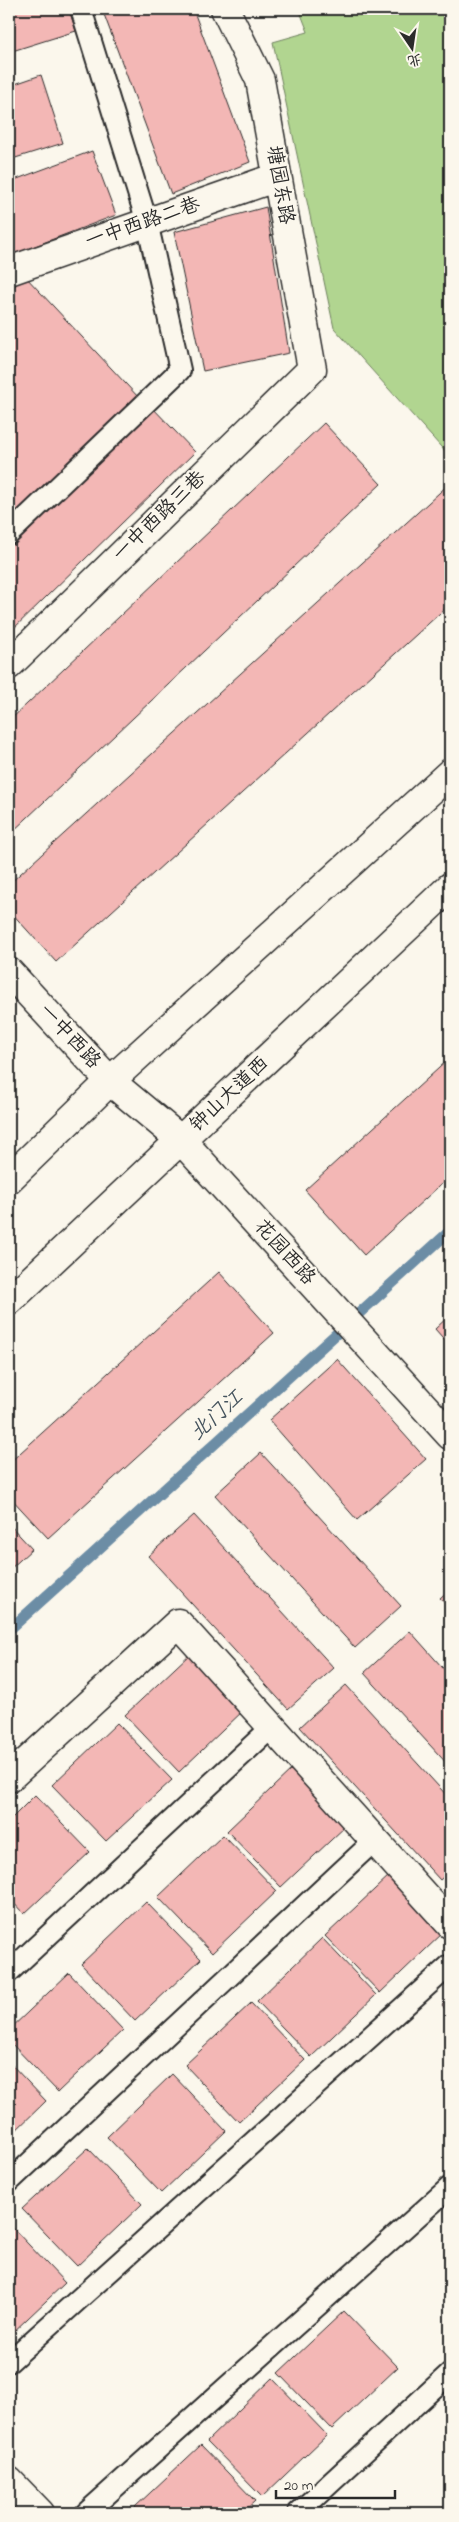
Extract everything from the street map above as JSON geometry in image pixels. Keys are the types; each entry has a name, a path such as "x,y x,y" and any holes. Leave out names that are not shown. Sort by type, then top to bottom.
{"main road":[{"name":"塘园东路","path":"225,9 260,80 312,369"},
{"name":"一中西路二巷","path":"9,272 277,177"},
{"name":"一中西路三巷","path":"9,665 312,369"},
{"path":"9,1179 110,1081 450,773"},
{"name":"钟山大道西","path":"9,1301 450,888"},
{"name":"一中西路","path":"9,972 110,1081"},
{"name":"花园西路","path":"110,1081 182,1141 450,1435"},
{"path":"9,1778 178,1623 450,1924"},
{"path":"12,2491 40,2513"}],"lane":[{"path":"9,534 180,370 147,222 81,9"},
{"path":"9,1972 272,1727"},
{"path":"9,2182 375,1840"},
{"path":"9,2362 450,1965"},
{"path":"86,2513 450,2187"},
{"path":"298,2513 450,2373"}],"green space":[{"path":"299,9 450,9 450,457 334,328 273,42 308,32"}],"building":[{"path":"9,9 69,9 76,31 9,52"},
{"path":"102,9 193,9 250,162 171,194"},
{"path":"41,75 63,143 9,160 9,86"},
{"path":"92,151 116,215 9,256 9,182"},
{"path":"266,207 289,353 203,371 174,232"},
{"path":"25,276 140,399 9,518 9,291"},
{"path":"150,405 195,452 9,633 9,543"},
{"path":"324,423 381,484 9,835 9,721"},
{"path":"450,483 450,604 56,962 9,910 9,884"},
{"path":"450,1058 450,1176 364,1255 305,1190"},
{"path":"219,1272 274,1333 48,1538 9,1496 9,1463"},
{"path":"450,1315 450,1346 435,1329"},
{"path":"337,1359 426,1459 357,1520 269,1420"},
{"path":"261,1453 401,1606 355,1648 215,1495"},
{"path":"194,1515 334,1668 288,1709 148,1556"},
{"path":"9,1524 32,1549 9,1570"},
{"path":"450,1589 450,1609 440,1598"},
{"path":"410,1631 450,1676 450,1767 364,1673"},
{"path":"191,1653 245,1709 179,1772 125,1715"},
{"path":"346,1685 450,1799 450,1871 440,1880 300,1727"},
{"path":"117,1723 172,1780 106,1841 52,1785"},
{"path":"293,1768 347,1825 281,1887 227,1831"},
{"path":"35,1795 90,1852 24,1914 9,1898 9,1821"},
{"path":"223,1835 277,1891 212,1953 158,1897"},
{"path":"391,1874 445,1931 380,1993 325,1936"},
{"path":"146,1902 201,1959 135,2021 81,1964"},
{"path":"322,1938 376,1995 311,2057 257,2001"},
{"path":"69,1973 123,2030 58,2092 9,2041 9,2030"},
{"path":"450,1998 450,2015 442,2005"},
{"path":"251,2003 305,2060 239,2122 185,2065"},
{"path":"9,2062 46,2101 9,2137"},
{"path":"172,2074 226,2131 161,2193 107,2137"},
{"path":"88,2148 142,2204 77,2266 22,2209"},
{"path":"11,2226 65,2283 9,2336 9,2228"},
{"path":"344,2311 398,2367 332,2429 278,2373"},
{"path":"272,2378 327,2435 262,2497 207,2441"},
{"path":"201,2445 255,2501 242,2513 141,2513 135,2507"}],"waterway":[{"name":"北门江","path":"9,1630 450,1231"}]}
